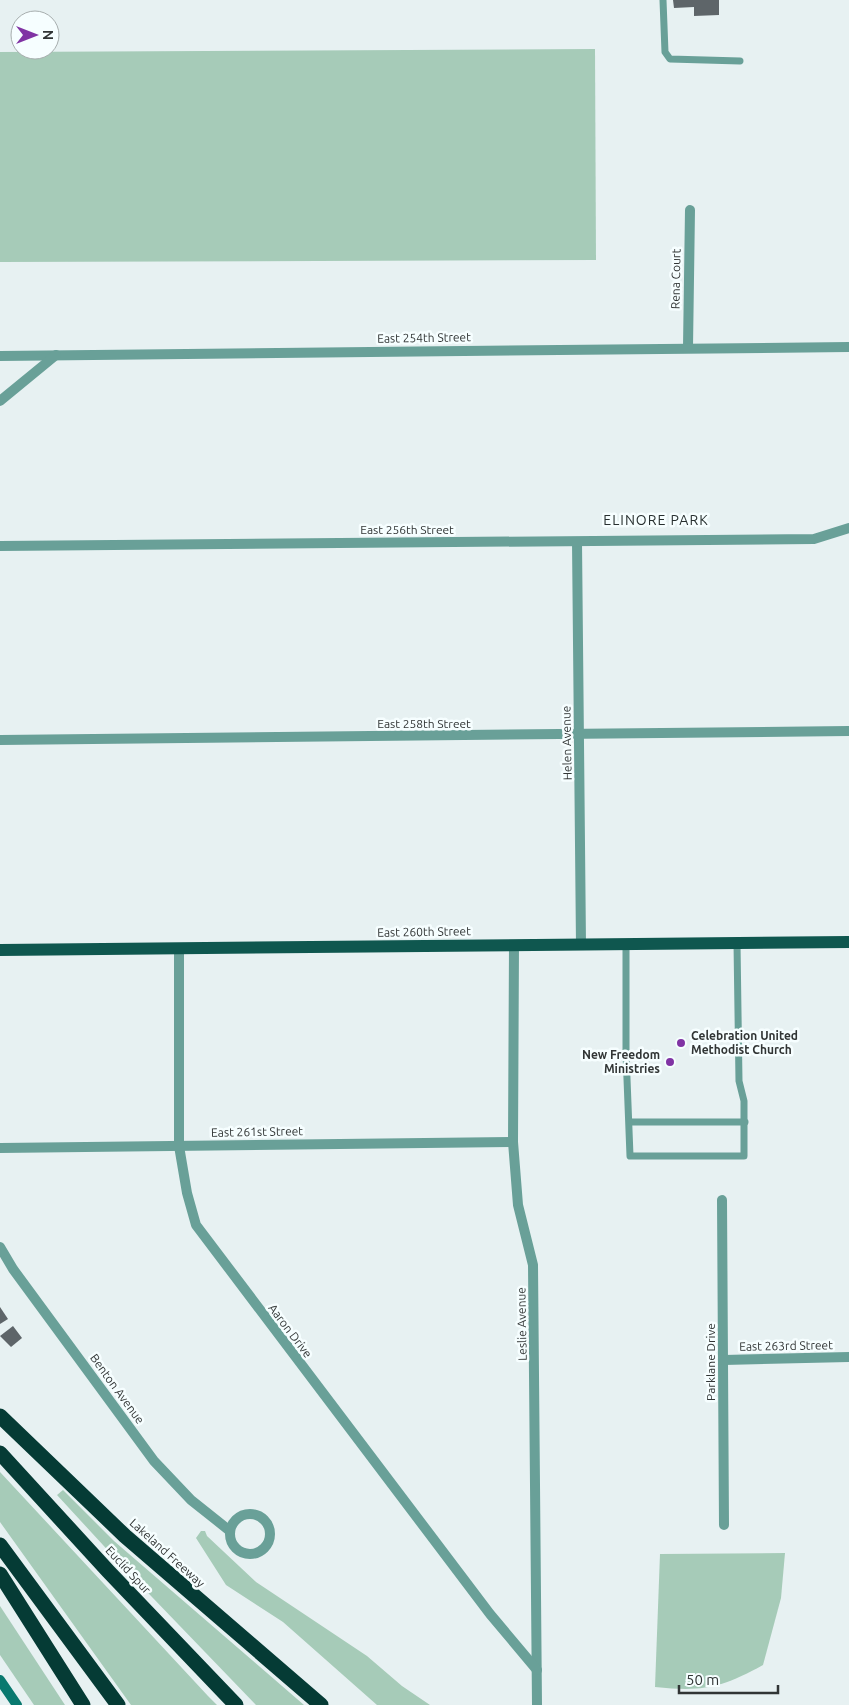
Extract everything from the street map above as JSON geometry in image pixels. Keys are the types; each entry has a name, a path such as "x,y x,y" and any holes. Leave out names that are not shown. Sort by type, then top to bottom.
{"highway":[{"name":"Lakeland Freeway","path":"0,1416 125,1536 321,1705"},
{"name":"Euclid Spur","path":"0,1453 108,1571 236,1705"},
{"path":"0,1545 118,1705"},
{"path":"0,1574 83,1705"}],"main road":[{"name":"East 260th Street","path":"0,950 849,942"}],"street":[{"name":"Rena Court","path":"688,347 690,210"},
{"name":"East 254th Street","path":"0,356 688,347 849,347"},
{"path":"0,401 56,355"},
{"name":"East 256th Street","path":"0,546 814,539 849,528"},
{"name":"Helen Avenue","path":"577,542 581,945"},
{"name":"East 258th Street","path":"0,740 849,731"},
{"name":"Leslie Avenue","path":"514,945 513,1142 518,1206 534,1266 537,1705"},
{"name":"Aaron Drive","path":"179,948 179,1146 186,1193 196,1225 490,1614 537,1670"},
{"name":"East 261st Street","path":"0,1148 513,1142"},
{"name":"Parklane Drive","path":"722,1200 724,1525"},
{"name":"Benton Avenue","path":"0,1247 13,1269 154,1461 191,1500 230,1531 235,1549 246,1554 259,1553 268,1544 270,1537 267,1524 256,1515 242,1515 232,1524 230,1531"},
{"name":"East 263rd Street","path":"724,1360 849,1357"},
{"path":"0,1680 17,1705"}],"lane":[{"path":"663,0 665,52 670,59 740,61"},
{"path":"626,944 626,1053 630,1156 744,1156 745,1122 744,1101 739,1081 736,943"},
{"path":"630,1122 745,1122"}],"green space":[{"path":"595,49 596,260 0,262 0,52 10,52 10,60 60,60 60,52"},
{"path":"0,1472 217,1705 131,1705 0,1522"},
{"path":"63,1490 114,1541 304,1705 256,1705 126,1570 57,1495"},
{"path":"201,1531 205,1531 207,1536 256,1582 367,1656 402,1686 430,1705 377,1705 283,1622 226,1585 196,1538"},
{"path":"785,1553 781,1598 763,1665 735,1679 711,1686 686,1689 655,1687 660,1554"},
{"path":"0,1606 65,1705 34,1705 0,1655"}],"building":[{"path":"673,0 719,0 719,15 694,16 694,7 674,8"},
{"path":"0,1307 8,1319 0,1324"},
{"path":"13,1326 22,1338 11,1347 0,1336"}],"place":[{"name":"Celebration United Methodist Church","path":"681,1043"},
{"name":"New Freedom Ministries","path":"670,1062"}],"district":[{"name":"ELINORE PARK","path":"656,520"}]}
